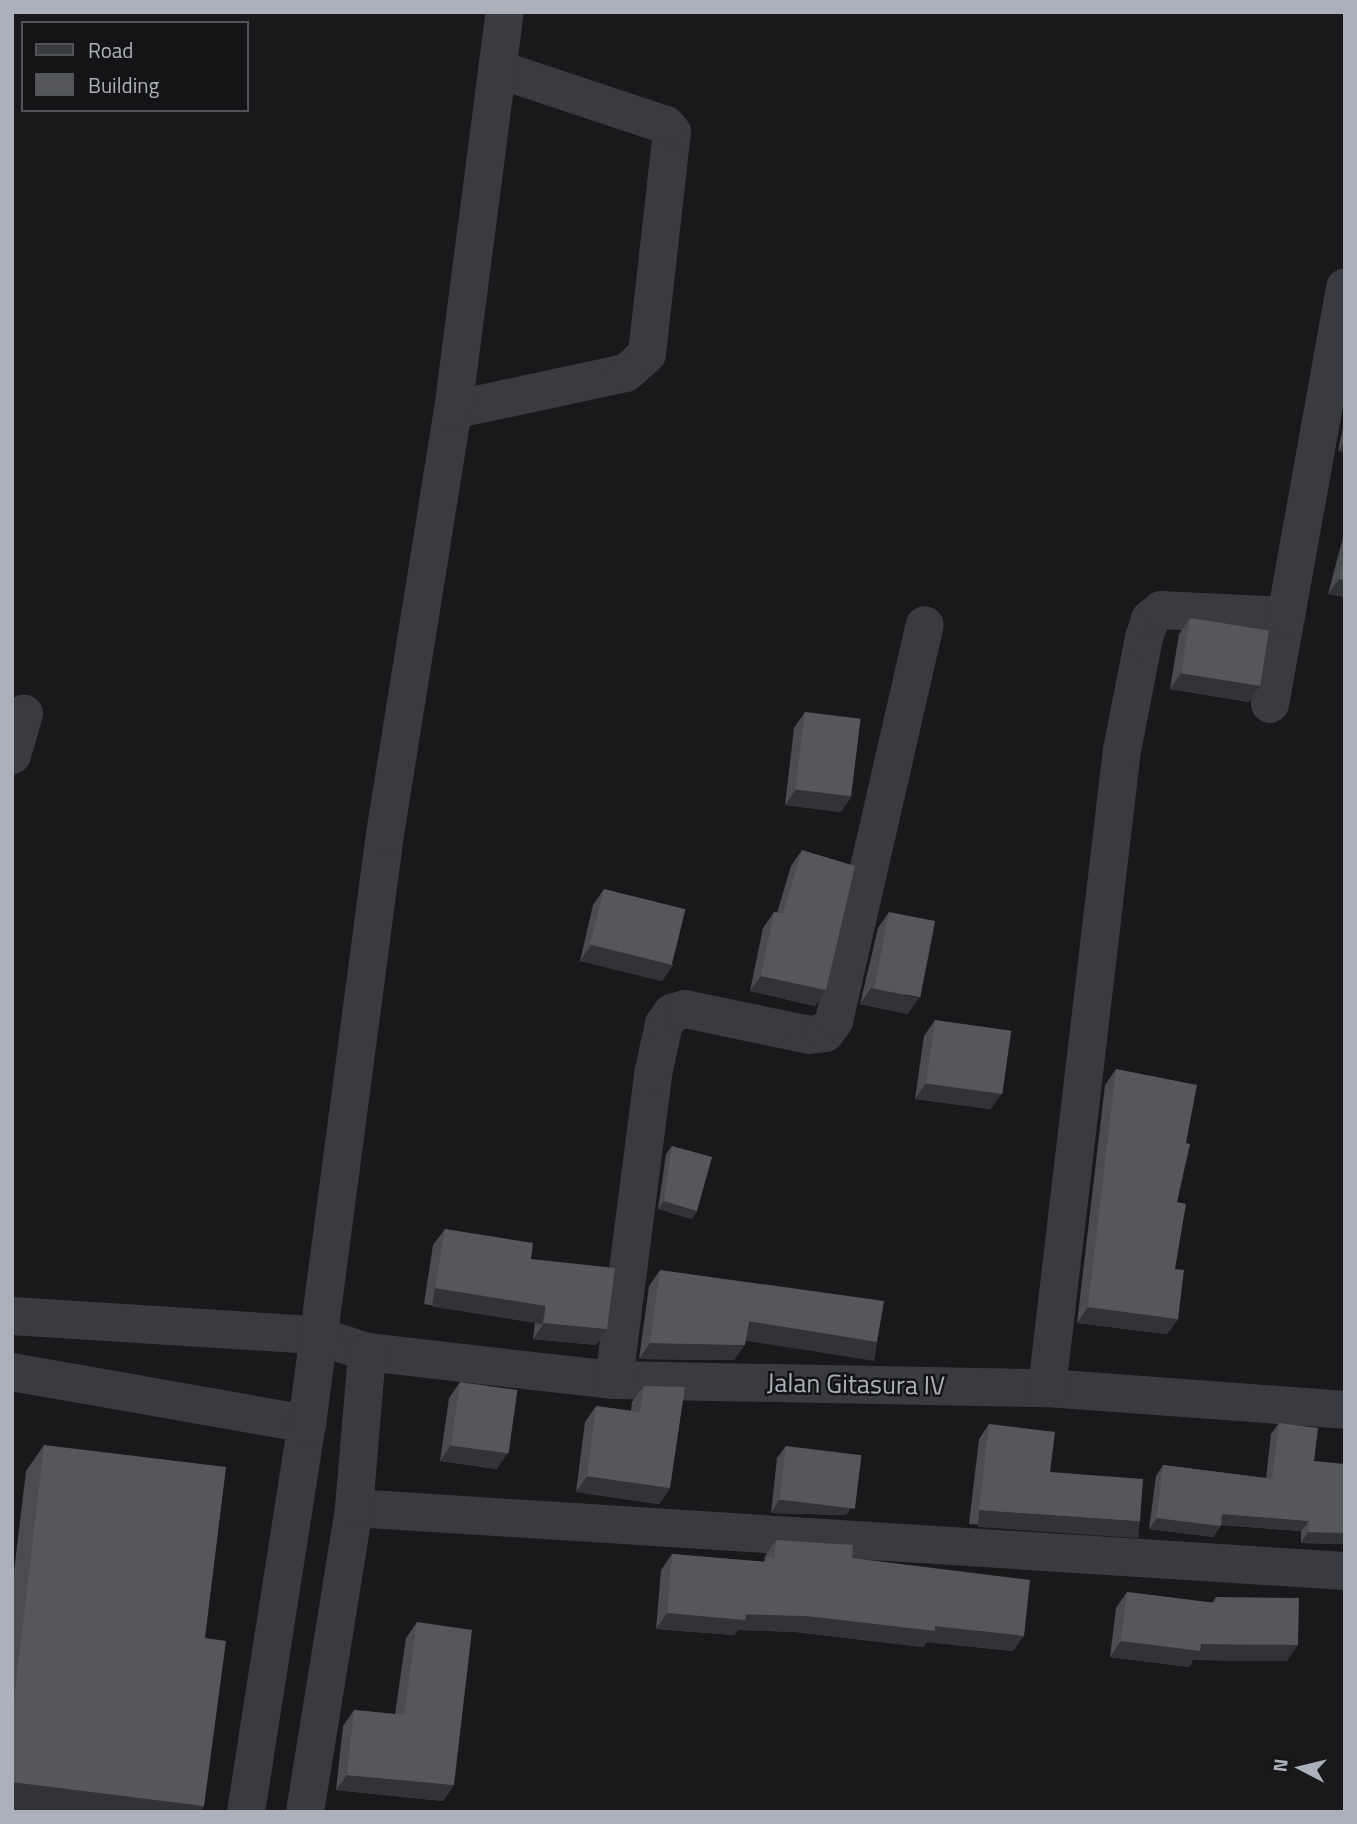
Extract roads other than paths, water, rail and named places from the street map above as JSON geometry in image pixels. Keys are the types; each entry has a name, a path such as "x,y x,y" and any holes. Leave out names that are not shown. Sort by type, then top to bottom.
{"street":[{"path":"246,1812 307,1424 315,1335 385,834 453,410 505,12"},
{"path":"453,410 625,373 647,354 672,132 666,125 498,69"},
{"path":"1270,704 1345,287"},
{"path":"1046,1388 1122,750 1144,638 1150,619 1161,610 1286,616"},
{"path":"614,1380 653,1074 664,1024 672,1013 685,1009 810,1035 825,1033 834,1021 925,625"},
{"path":"12,755 24,714"},
{"name":"Jalan Gitasura IV","path":"12,1316 315,1335 367,1352 614,1380 1046,1388 1345,1410"},
{"path":"305,1812 354,1508 367,1352"},
{"path":"12,1372 307,1424"},
{"path":"354,1508 1345,1570"}]}
